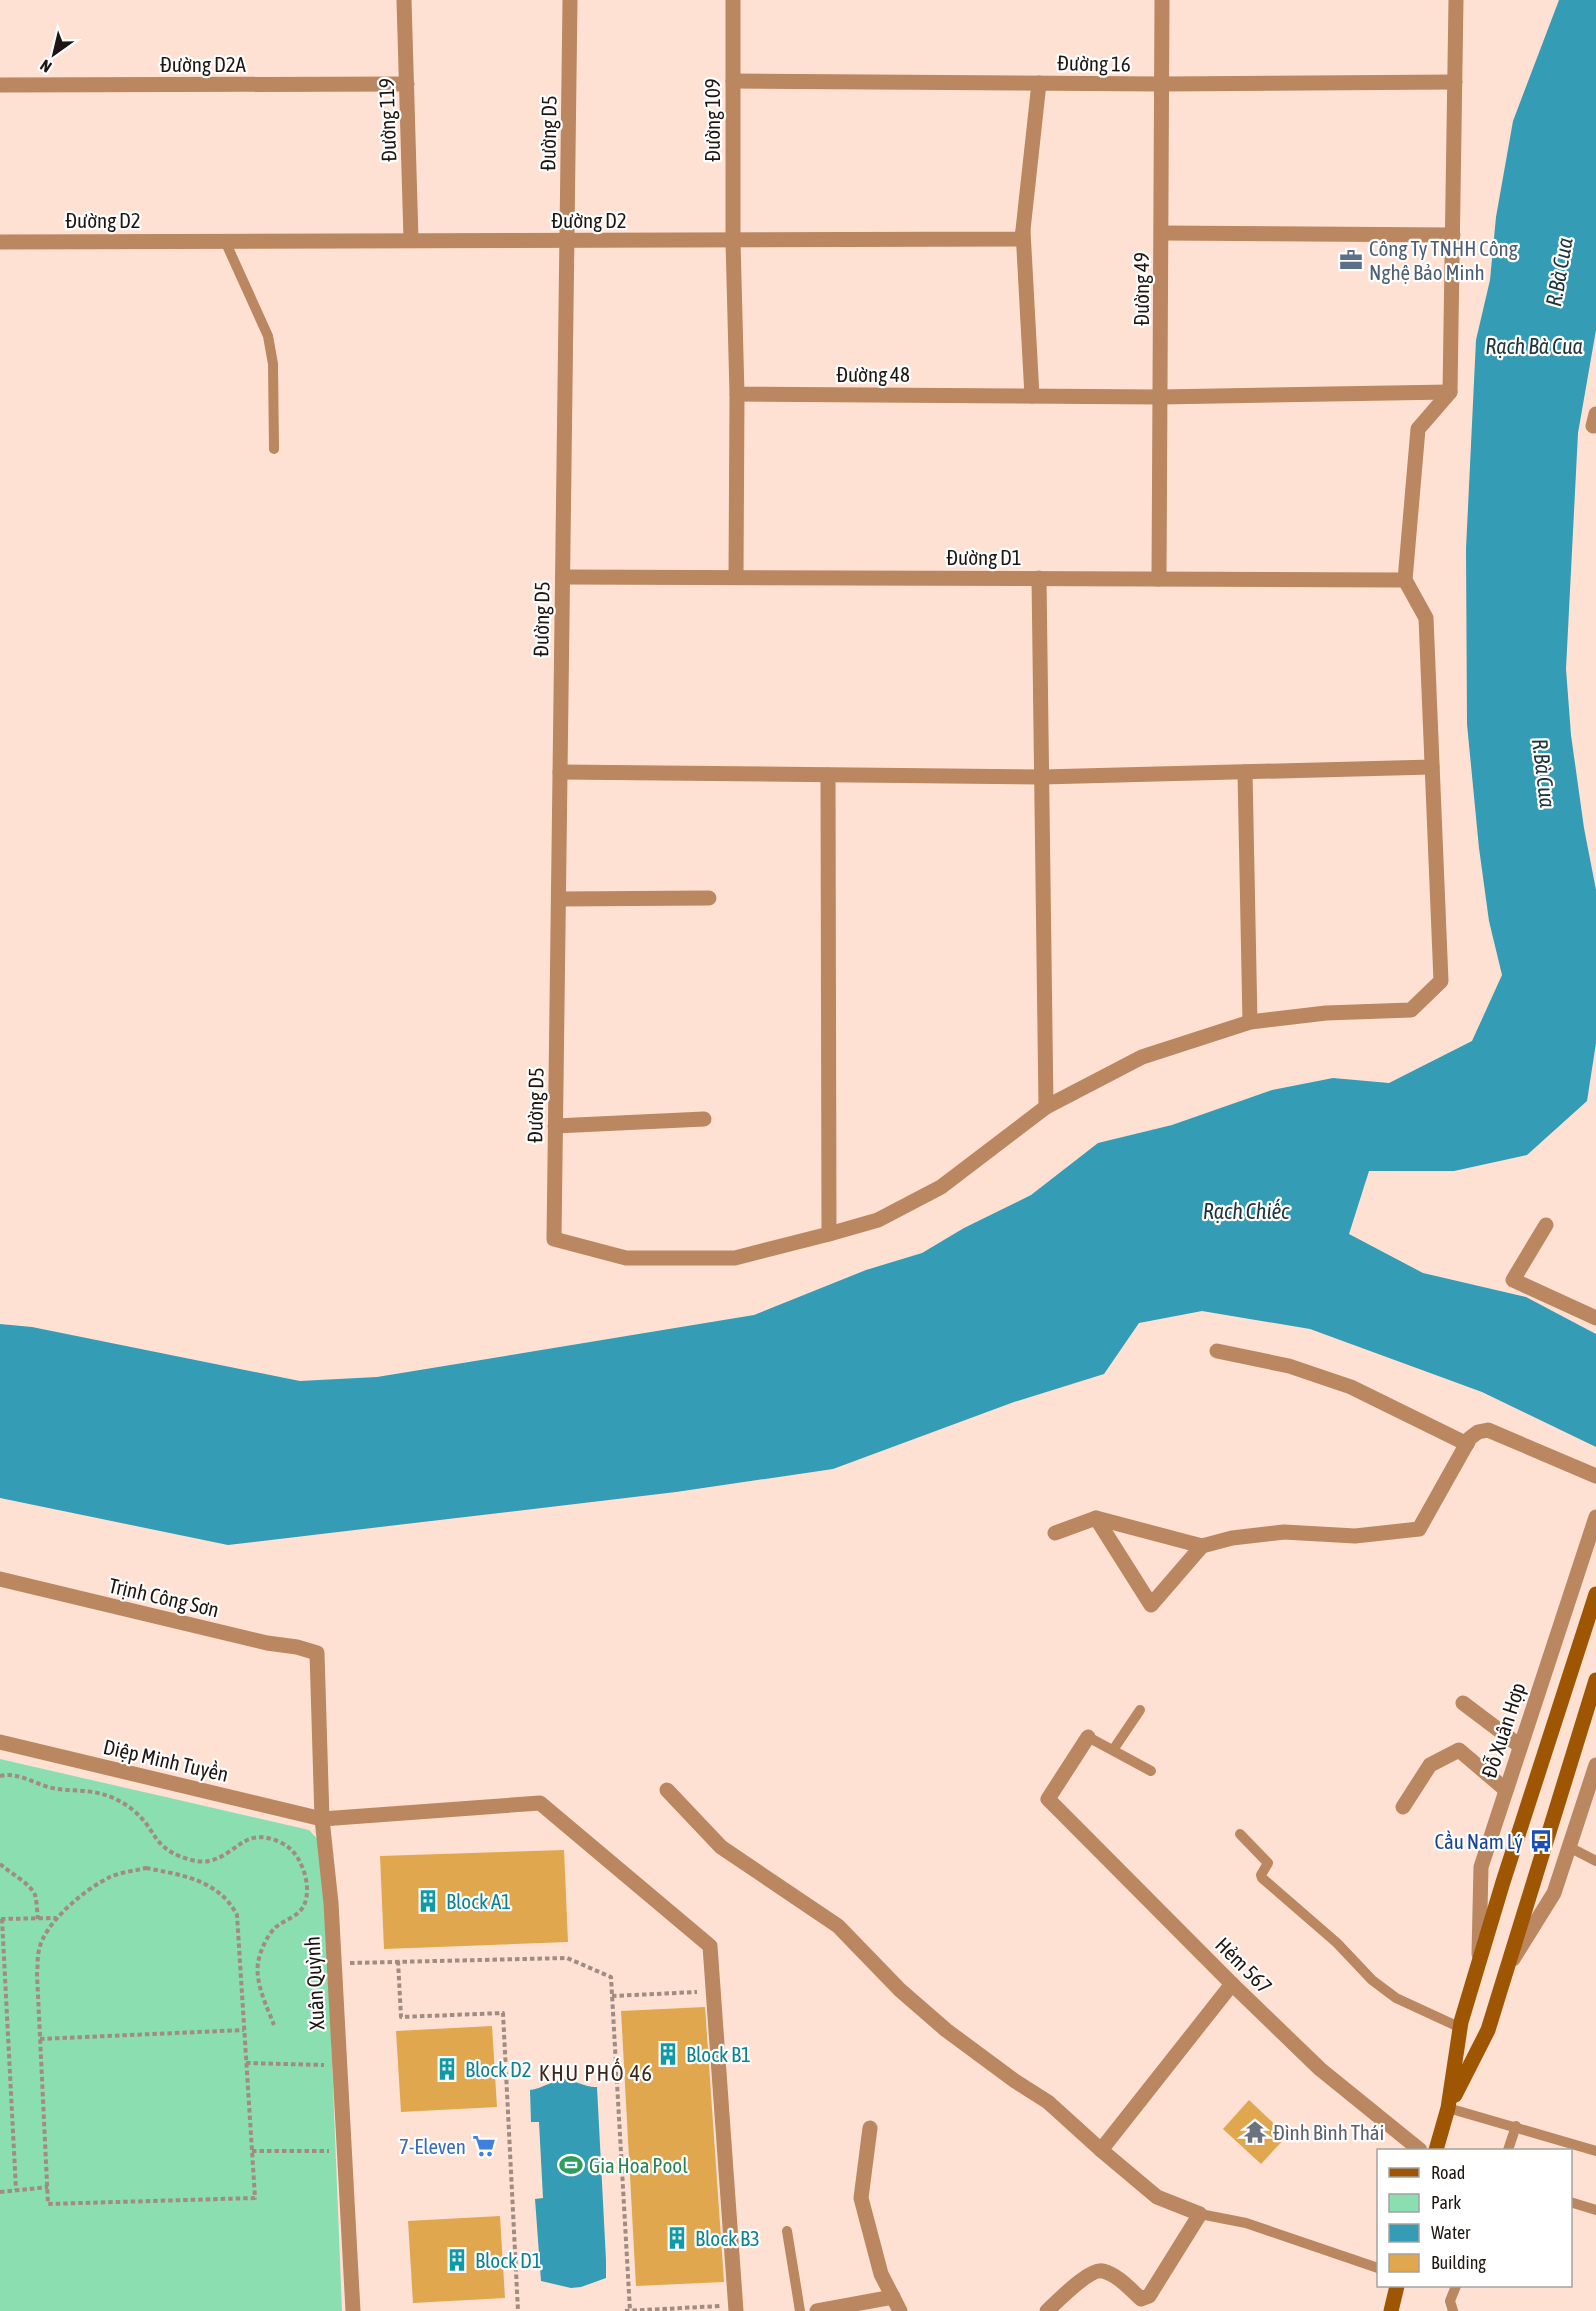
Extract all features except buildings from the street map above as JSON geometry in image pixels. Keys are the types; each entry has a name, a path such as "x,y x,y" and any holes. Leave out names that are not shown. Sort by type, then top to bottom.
{"main road":[{"name":"Đỗ Xuân Hợp","path":"1437,2149 1448,2108 1461,2028 1479,1962 1596,1594"},
{"name":"Đỗ Xuân Hợp","path":"1448,2108 1488,2030 1596,1680"},
{"path":"1391,2311 1397,2287"}],"street":[{"name":"Đường 119","path":"404,0 411,239"},
{"name":"Đường D5","path":"570,0 554,1239 626,1258 735,1258 829,1234"},
{"name":"Đường 109","path":"733,0 733,241"},
{"name":"Đường 49","path":"1159,579 1162,0"},
{"path":"828,775 829,1234 878,1220 941,1187 1046,1107 1142,1057 1250,1022 1326,1013 1411,1010 1441,981 1426,618 1405,580 1418,429 1450,392 1456,0"},
{"name":"Đường 16","path":"733,81 1162,84 1455,82"},
{"path":"1032,396 1022,239 1039,83"},
{"name":"Đường D2A","path":"0,85 407,84"},
{"path":"1162,233 1453,235"},
{"name":"Đường D2","path":"0,242 1022,239"},
{"path":"733,241 737,394 736,577"},
{"name":"Đường 48","path":"737,394 1161,397 1450,392"},
{"name":"Đường D1","path":"563,577 1405,580"},
{"path":"1039,578 1046,1107"},
{"path":"560,772 1042,777 1432,767"},
{"path":"1245,772 1250,1022"},
{"path":"559,899 709,898"},
{"path":"555,1126 704,1119"},
{"path":"1546,1225 1513,1280 1596,1318"},
{"path":"1217,1351 1289,1366 1351,1387 1467,1444"},
{"path":"1056,1533 1096,1518 1202,1546 1232,1539 1284,1532 1355,1536 1419,1529 1470,1438 1478,1432 1488,1430 1596,1476"},
{"name":"Đỗ Xuân Hợp","path":"1479,1962 1481,1867 1596,1517"},
{"path":"1096,1518 1151,1605 1202,1546"},
{"name":"Trịnh Công Sơn","path":"0,1579 317,1653"},
{"name":"Xuân Quỳnh","path":"317,1653 322,1819 331,1903 353,2311"},
{"path":"1463,1702 1520,1746"},
{"name":"Hẻm 567","path":"1088,1737 1048,1799 1320,2069 1418,2149"},
{"name":"Diệp Minh Tuyền","path":"0,1742 322,1819 540,1803 710,1946 736,2308"},
{"path":"1403,1807 1430,1765 1459,1750 1506,1790"},
{"name":"Đỗ Xuân Hợp","path":"1506,1969 1554,1893 1596,1766"},
{"path":"667,1790 722,1847 838,1926 900,1990 946,2030 1015,2081 1048,2102 1158,2197 1200,2214 1149,2296 1141,2299 1117,2278 1101,2271 1091,2272 1047,2311"},
{"path":"1101,2150 1232,1984"},
{"path":"870,2128 861,2198 881,2274 900,2311"},
{"path":"817,2311 893,2297"}],"lane":[{"path":"225,241 268,336 273,364 274,449"},
{"path":"1113,1750 1140,1710"},
{"path":"1088,1737 1151,1771"},
{"path":"1240,1834 1268,1863 1261,1875 1262,1878 1337,1943 1372,1980 1396,1998 1461,2028"},
{"path":"1569,1847 1596,1861"},
{"path":"1448,2108 1596,2151"},
{"path":"1509,2149 1516,2126"},
{"path":"1572,2203 1596,2211"},
{"path":"1200,2214 1246,2223 1377,2268"},
{"path":"787,2231 800,2311"},
{"path":"1453,2311 1450,2301 1456,2287"}],"path":[{"path":"0,1776 14,1775 47,1787 71,1792 101,1793 120,1801 135,1811 147,1824 161,1846 186,1859 209,1861 252,1837 272,1839 289,1847 298,1858 303,1870 306,1899 299,1912 274,1929 264,1945 258,1963 259,1980 274,2025"},
{"path":"0,1863 12,1875 31,1887 35,1895 38,1919"},
{"path":"146,1868 177,1874 209,1886 230,1900 237,1915 244,2030 255,2198 48,2204 37,1974 39,1948 57,1918 90,1889 110,1877 146,1868"},
{"path":"16,2190 1,1919 57,1918"},
{"path":"334,1964 567,1958 611,1977 628,2311 736,2308"},
{"path":"398,1961 401,2017 503,2013 518,2311"},
{"path":"612,1996 713,1991"},
{"path":"40,2038 244,2030"},
{"path":"246,2064 340,2066"},
{"path":"252,2151 344,2151"},
{"path":"0,2192 48,2187"}],"green space":[{"path":"0,1759 309,1830 320,1842 324,1860 342,2311 0,2311"}],"water":[{"name":"Rạch Chiếc","path":"1559,0 1596,0 1596,330 1578,433 1566,669 1571,735 1584,828 1596,890 1596,1043 1587,1101 1527,1155 1454,1171 1369,1171 1349,1234 1423,1273 1526,1297 1596,1334 1596,1447 1482,1392 1310,1329 1202,1311 1139,1323 1104,1374 1014,1402 833,1469 676,1492 228,1545 0,1498 0,1324 32,1327 300,1381 377,1377 754,1315 866,1270 922,1253 964,1228 1031,1195 1098,1143 1172,1125 1272,1090 1333,1078 1389,1083 1472,1041 1502,975 1489,921 1479,848 1467,724 1466,549 1476,340 1490,280 1496,217 1513,121"},
{"name":"Gia Hoa Pool","path":"566,2079 597,2087 606,2260 606,2278 571,2288 541,2281 535,2199 543,2198 539,2122 531,2122 530,2090"}],"place":[{"name":"Công Ty TNHH Công Nghệ Bảo Minh","path":"1351,260"},
{"name":"Cầu Nam Lý","path":"1541,1841"},
{"name":"Block A1","path":"428,1901"},
{"name":"Block B1","path":"668,2054"},
{"name":"Block D2","path":"447,2069"},
{"name":"Đình Bình Thái","path":"1255,2132"},
{"name":"7-Eleven","path":"484,2146"},
{"name":"Gia Hoa Pool","path":"571,2165"},
{"name":"Block B3","path":"677,2238"},
{"name":"Block D1","path":"457,2260"}],"district":[{"name":"KHU PHỐ 46","path":"596,2073"}],"water label":[{"name":"R.Bà Cua","path":"1559,272"},
{"name":"Rạch Bà Cua","path":"1534,346"},
{"name":"R.Bà Cua","path":"1544,773"}]}
